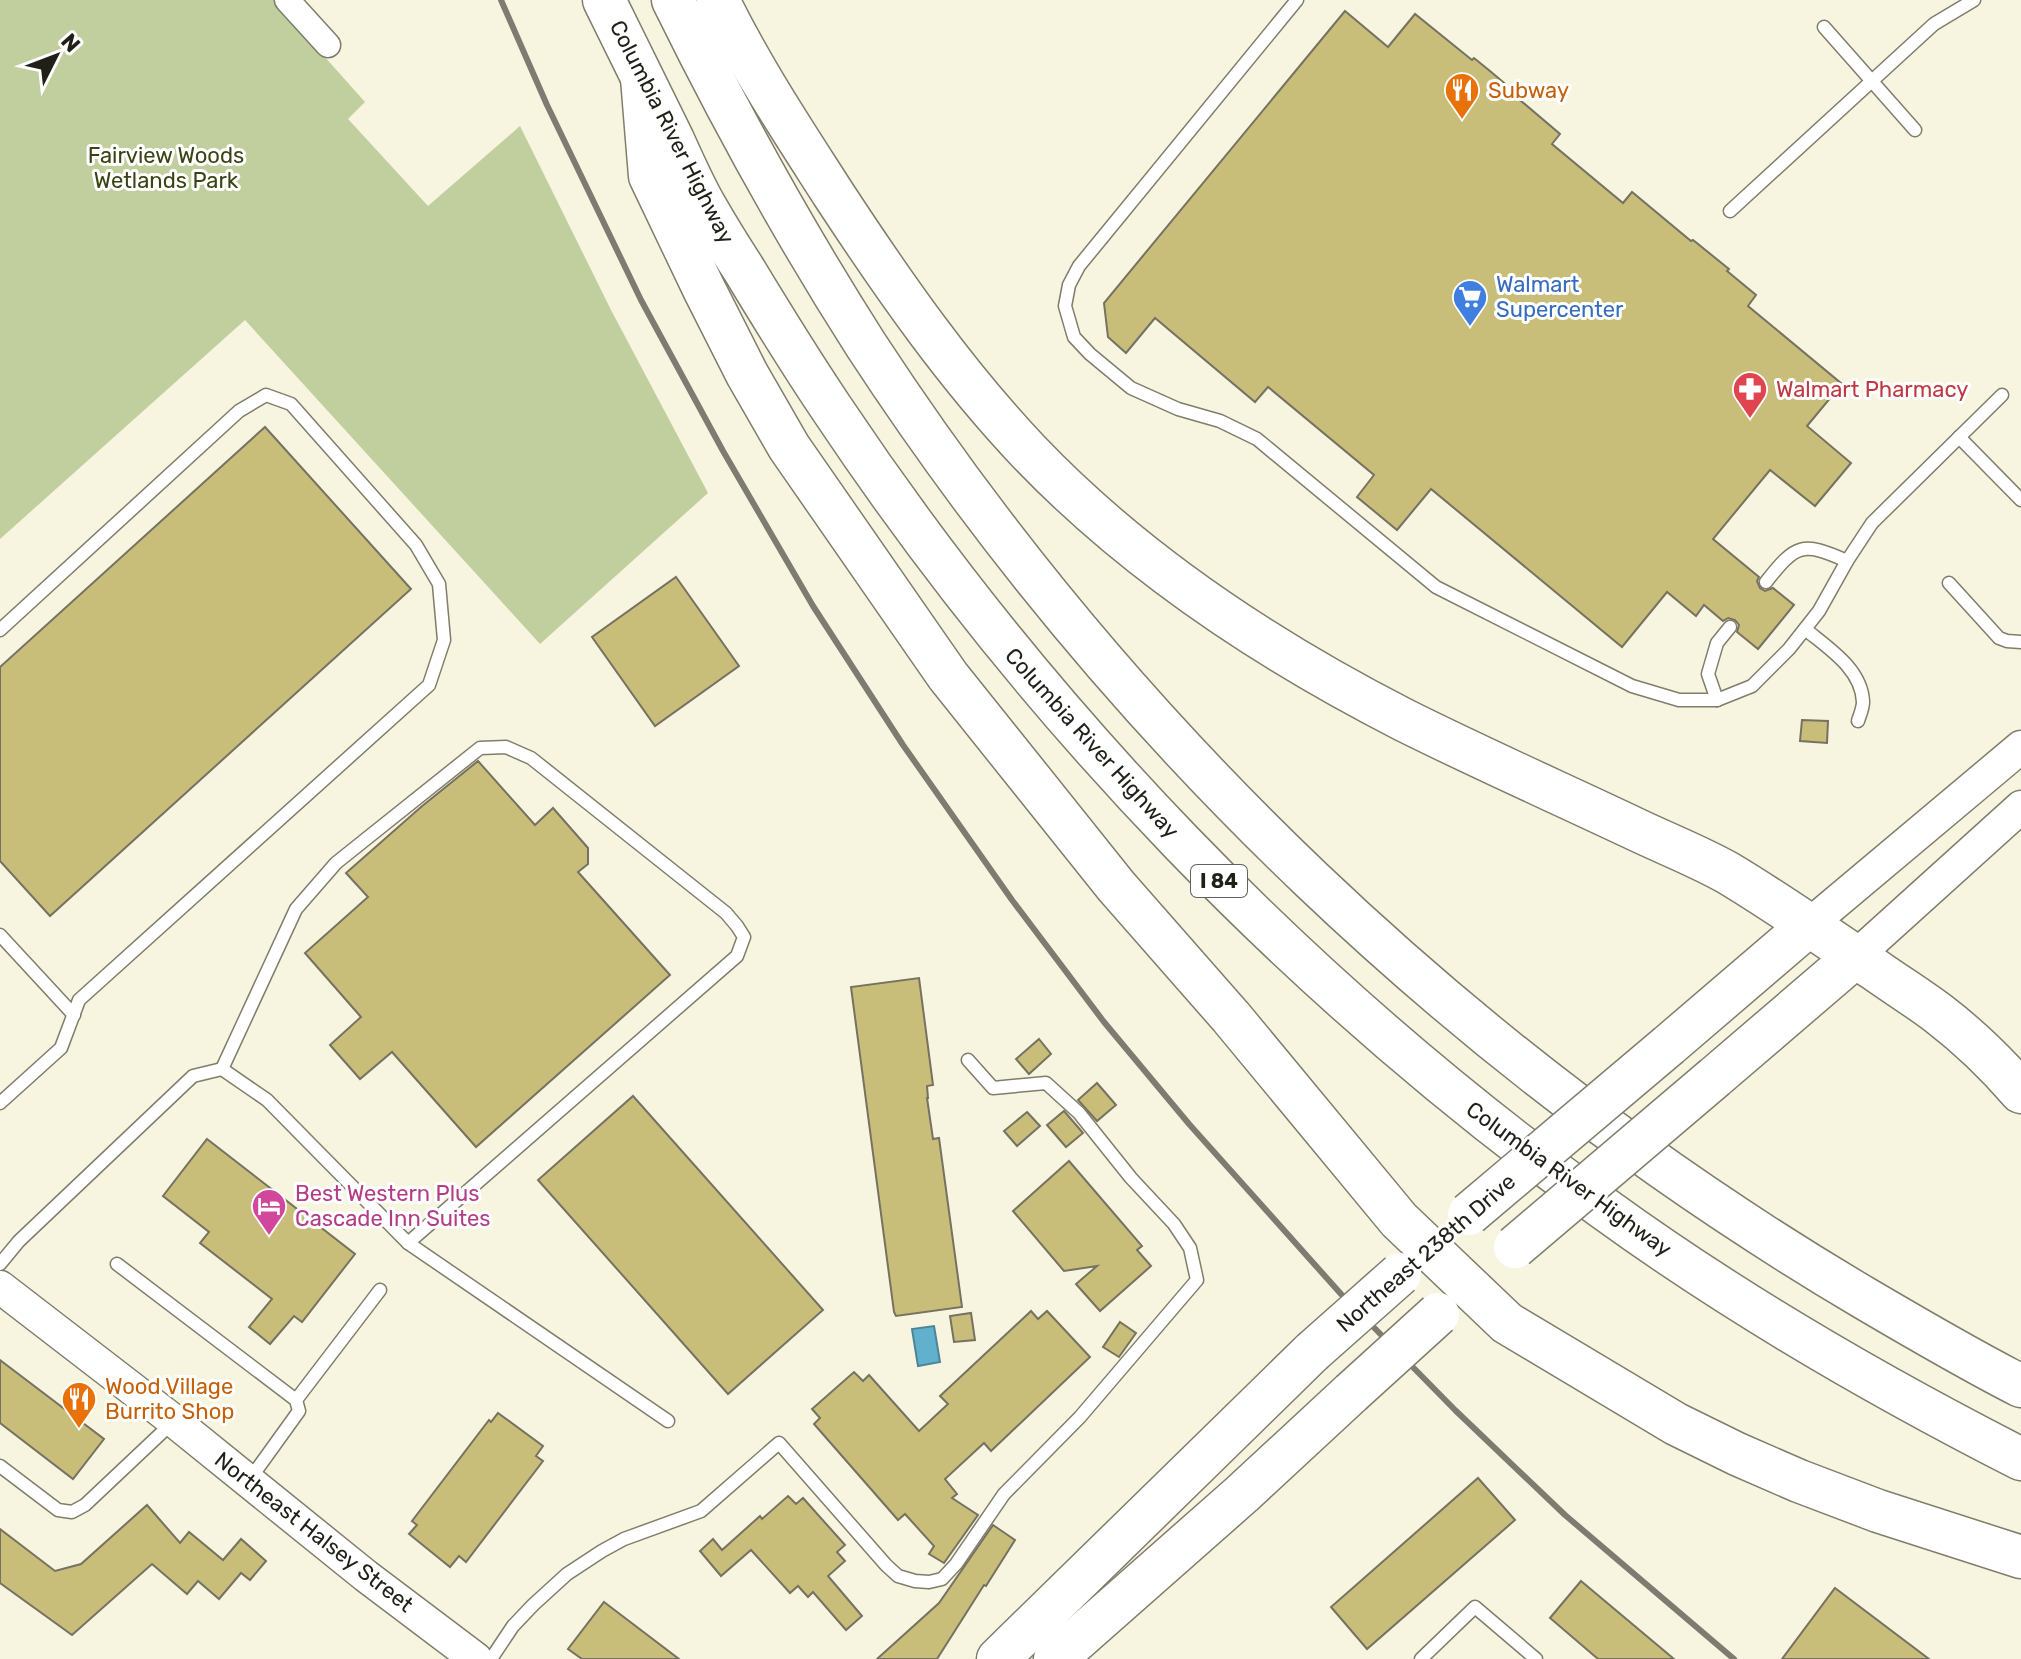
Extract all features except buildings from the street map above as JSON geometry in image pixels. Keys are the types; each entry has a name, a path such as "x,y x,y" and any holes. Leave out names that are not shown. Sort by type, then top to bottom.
{"highway":[{"name":"Columbia River Highway","path":"604,0 704,205 862,454 918,534 987,622 1126,785 1231,893 1330,987 1442,1084 1517,1143 1605,1209 1748,1305 1921,1407 2021,1459"},
{"path":"673,0 780,202 867,346 923,428 1058,606 1157,721 1232,801 1301,870 1411,971 1577,1106 1662,1168 1808,1265 2021,1386"},
{"path":"718,0 785,118 931,336 1001,420 1083,505 1203,601 1276,650 1403,719 1725,872 1937,1013 2002,1070 2021,1092"},
{"path":"642,78 650,176 747,374 789,447 948,676 1116,886 1231,1017 1399,1220 1414,1261 1469,1287 1507,1323 1676,1424 1737,1454 1878,1511 2021,1557"},
{"name":"Northeast 238th Drive","path":"998,1659 1312,1352 1414,1261 1809,925"},
{"path":"1055,1659 1242,1494 1438,1314 1855,957"}],"main road":[{"name":"Northeast 238th Drive","path":"1809,925 2021,747"},
{"path":"1855,957 2021,807"},
{"name":"Northeast Halsey Street","path":"0,1287 476,1659"}],"street":[{"path":"287,0 328,45"}],"lane":[{"path":"1297,0 1079,266 1069,285 1065,306 1074,337 1131,388 1178,409 1220,421 1257,439 1436,587 1632,686 1679,700 1717,700 1752,686 1789,649 1819,611 1872,523 2002,395"},
{"path":"1730,211 1934,24 1974,0"},
{"path":"1824,27 1915,130"},
{"path":"0,630 239,411 266,395 291,404 416,545 439,584 444,640 429,685 79,1000 61,1048 0,1103"},
{"path":"1959,437 2021,500"},
{"path":"1766,582 1782,562 1798,551 1811,548 1847,561"},
{"path":"1949,583 1999,638 2021,642"},
{"path":"1717,700 1708,674 1717,643 1730,627"},
{"path":"1805,629 1850,668 1858,682 1863,703 1858,721"},
{"path":"222,1069 296,909 336,863 480,748 506,747 531,758 726,913 744,937 737,956 408,1243"},
{"path":"0,935 74,1015"},
{"path":"491,1659 513,1626 567,1574 624,1539 701,1511 779,1443 898,1576 929,1582 942,1579 956,1564 1004,1494 1080,1417 1197,1280 1190,1248 1174,1224 1131,1178 1079,1113 1046,1083 993,1088 968,1060"},
{"path":"0,1264 19,1241 193,1076 222,1069 267,1100 408,1243 668,1421"},
{"path":"117,1264 296,1400 299,1411 248,1482"},
{"path":"296,1400 380,1290"},
{"path":"0,1466 58,1510 72,1512 85,1505 174,1421"},
{"path":"1421,1659 1475,1607 1536,1659"}],"green space":[{"name":"Fairview Woods Wetlands Park","path":"0,0 274,0 365,102 348,119 428,206 520,126 611,310 708,493 540,644 245,320 0,539"}],"water":[{"path":"934,1326 940,1362 918,1366 912,1329"}],"railway":[{"path":"501,0 547,105 641,300 723,451 813,606 903,745 1012,900 1104,1022 1189,1124 1341,1294 1455,1410 1565,1515 1734,1659"}],"place":[{"name":"Subway","path":"1462,121"},
{"name":"Walmart Supercenter","path":"1470,328"},
{"name":"Walmart Pharmacy","path":"1750,420"},
{"name":"Best Western Plus Cascade Inn Suites","path":"269,1237"},
{"name":"Wood Village Burrito Shop","path":"79,1430"}]}
